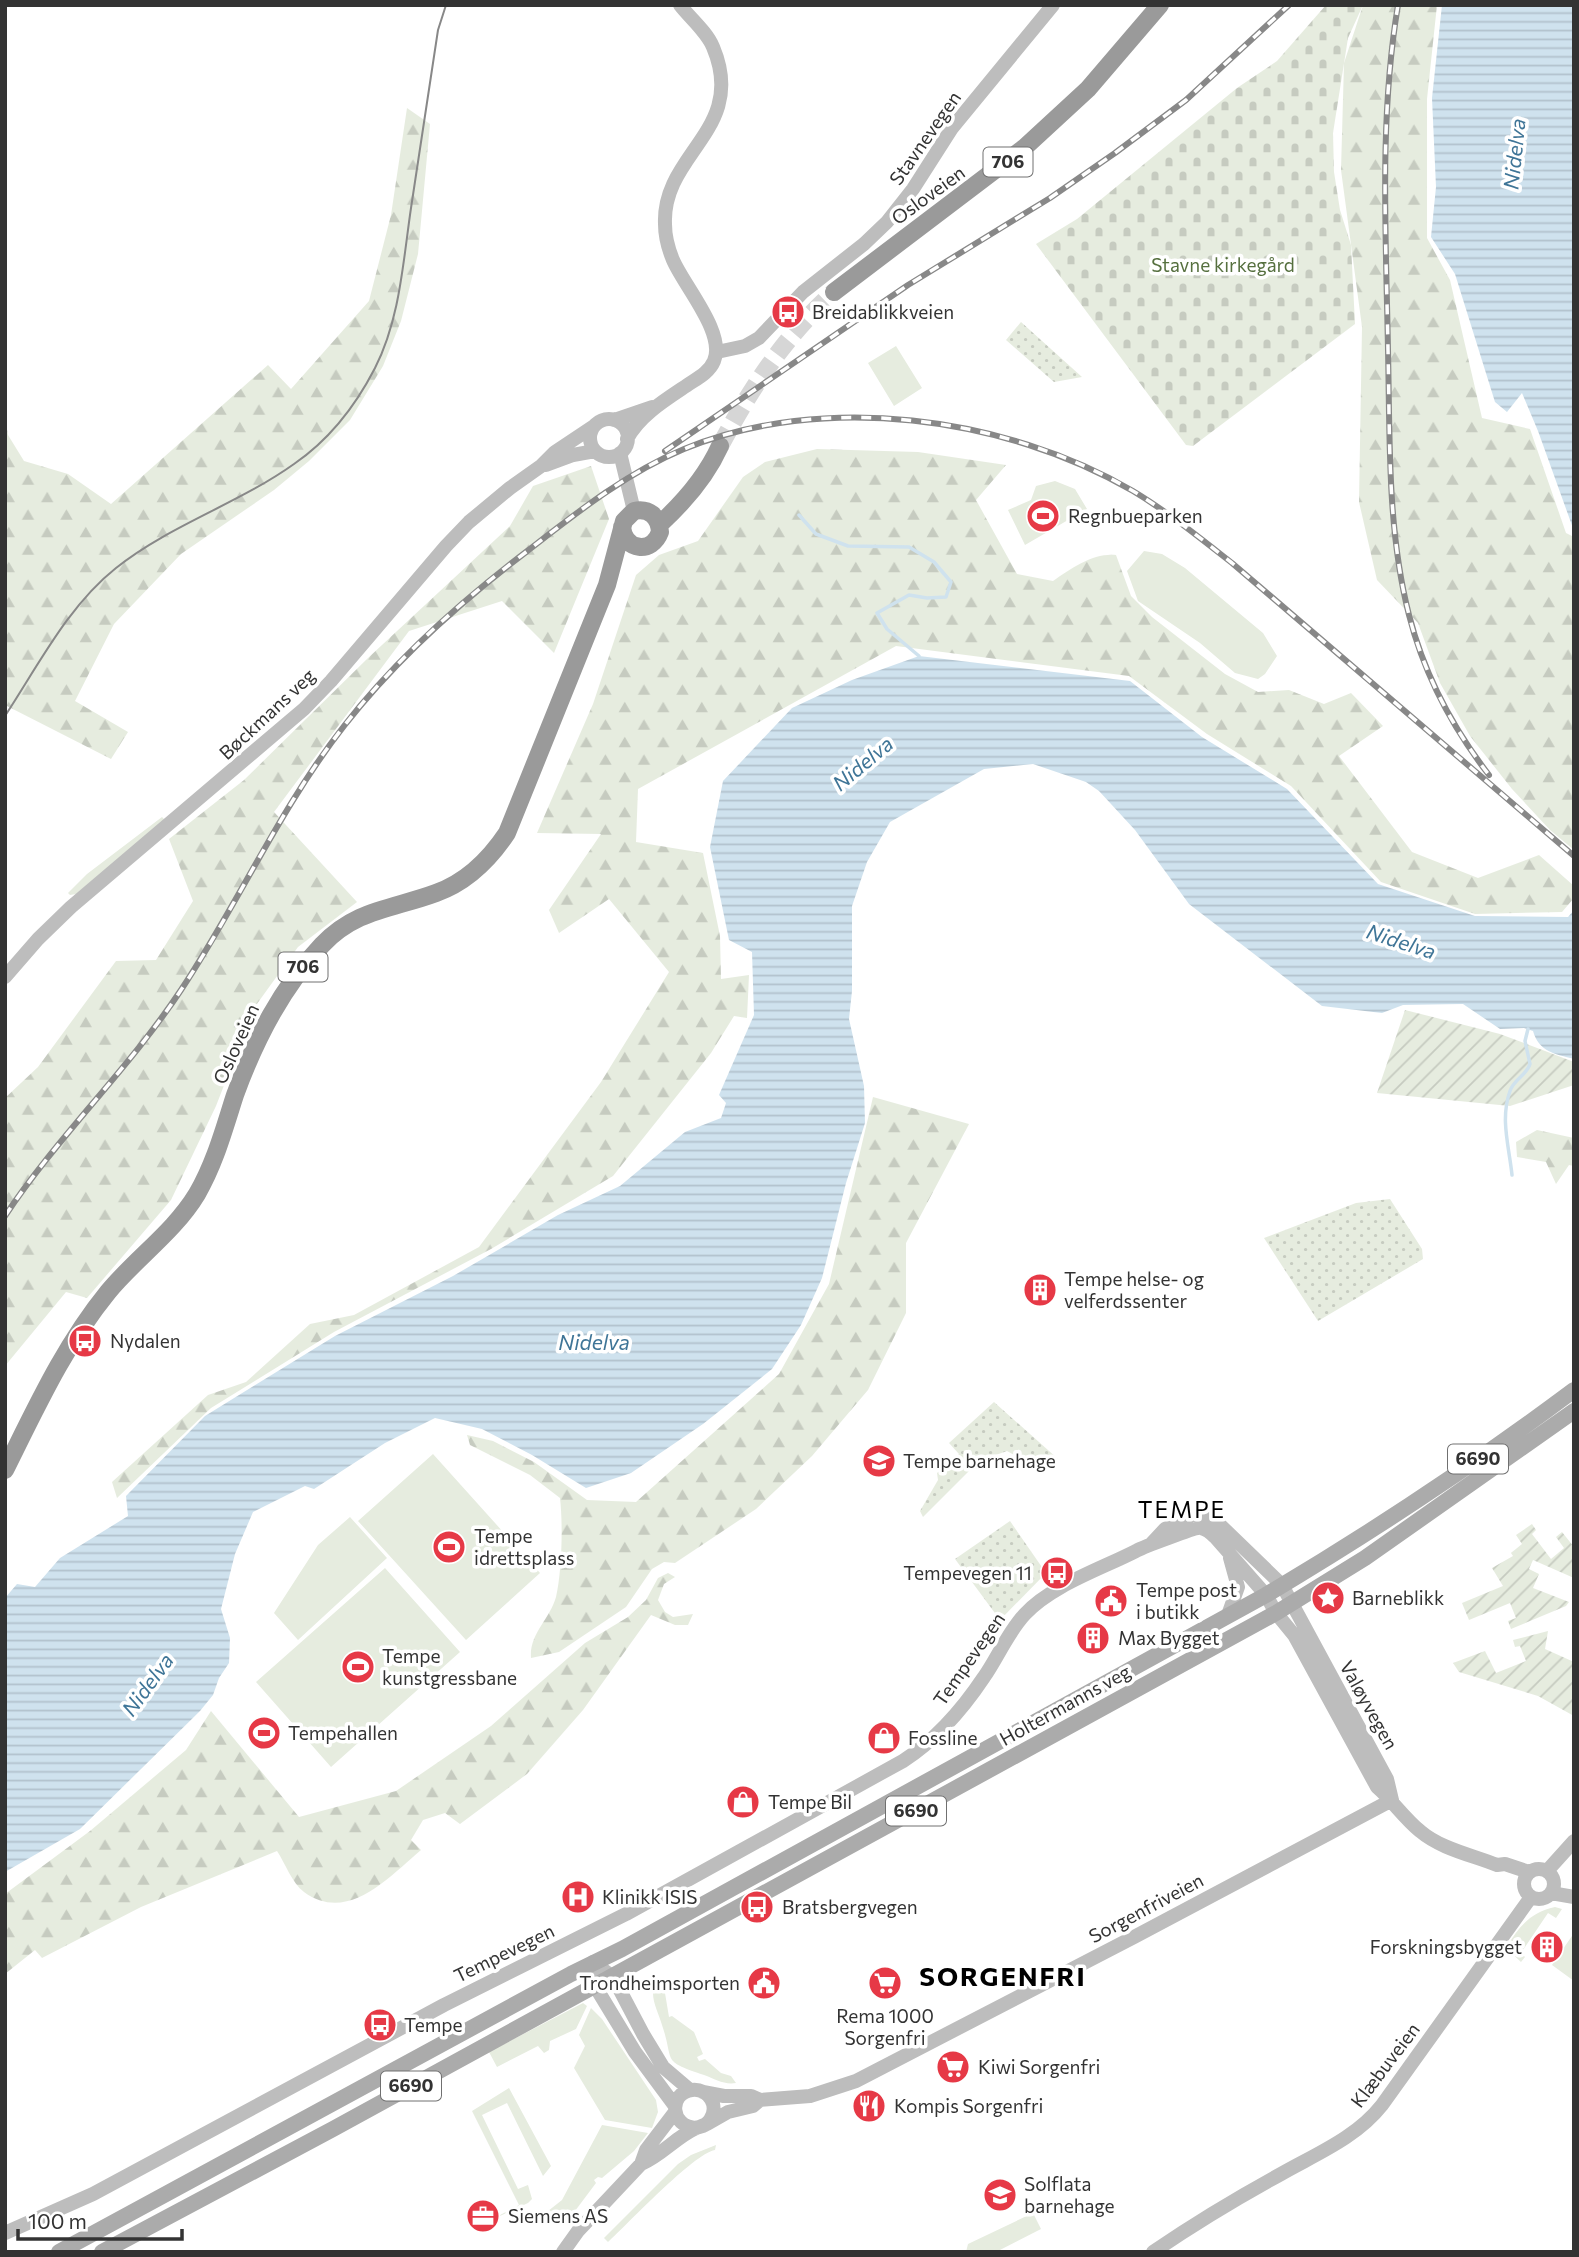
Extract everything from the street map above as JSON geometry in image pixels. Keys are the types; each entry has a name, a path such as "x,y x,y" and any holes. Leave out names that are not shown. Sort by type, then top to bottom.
{"highway":[{"name":"Osloveien","path":"834,292 1040,135 1097,79 1160,6"},
{"name":"706","path":"642,548 657,538 660,524 683,503 720,446"},
{"path":"639,511 691,490"},
{"name":"706","path":"622,527 624,521 639,511"},
{"path":"639,511 653,514 660,524"},
{"name":"Osloveien","path":"5,1470 55,1370 81,1327 119,1279 169,1229 195,1196 213,1161 259,1037 290,985 312,956 335,932 354,919 452,886 483,863 502,841 516,816 607,585 622,527"},
{"path":"622,527 626,540 642,548"},
{"name":"Osloveien","path":"607,585 626,561 642,548"}],"main road":[{"name":"Holtermanns veg","path":"593,1962 622,1949 1266,1595 1349,1546 1574,1390"},
{"name":"Holtermanns veg","path":"595,1986 1276,1613 1375,1551 1574,1411"},
{"name":"6690","path":"59,2252 593,1962"},
{"name":"6690","path":"102,2252 595,1986"}],"street":[{"path":"608,454 627,439 632,429 660,404 709,369 716,352 713,333 673,261 665,231 664,216 672,185 720,106 721,75 712,45 680,5"},
{"name":"Stavnevegen","path":"716,352 745,346 759,338 803,292 887,222 913,190 951,128 1053,5"},
{"path":"639,511 626,482 619,475 608,454 590,439 594,426 600,421 614,420 660,404"},
{"path":"614,420 625,428 627,439"},
{"name":"Bøckmans veg","path":"5,977 71,906 296,717 331,681 446,546 489,504 541,466 555,452 594,426"},
{"name":"Bøckmans veg","path":"541,466 573,455 608,454"},
{"name":"Valøyvegen","path":"1151,1544 1165,1529 1192,1515 1206,1515 1283,1585 1387,1779 1392,1800"},
{"name":"Valøyvegen","path":"1151,1544 1196,1527 1207,1530 1225,1547 1266,1595 1276,1613 1294,1635 1377,1787 1392,1800"},
{"name":"Tempevegen","path":"5,2233 93,2194 444,2005 626,1914 903,1761 944,1728 971,1695 1031,1607 1050,1593 1151,1544"},
{"path":"1225,1547 1238,1584 1237,1595 1228,1615"},
{"path":"1392,1800 1410,1822 1434,1840 1526,1877"},
{"name":"Sorgenfriveien","path":"697,2091 724,2096 751,2096 760,2100 810,2096 856,2081 1392,1800"},
{"path":"1526,1877 1526,1892 1531,1897 1542,1899 1574,1841"},
{"path":"1526,1877 1538,1868 1551,1882 1574,1894"},
{"name":"Klæbuveien","path":"1153,2252 1195,2223 1337,2143 1368,2120 1382,2105 1531,1897"},
{"path":"563,2252 578,2231 641,2164 655,2158 670,2145 702,2126 713,2114 714,2108 712,2101 663,2067 613,1977 593,1962"},
{"path":"593,1962 595,1986 635,2052 675,2109 680,2122 690,2128 702,2126"},
{"path":"641,2164 646,2150 675,2109 680,2096 697,2091"},
{"name":"Sorgenfriveien","path":"702,2126 728,2112 753,2106 760,2100"}],"green space":[{"name":"Stavne kirkegård","path":"1326,5 1363,5 1348,38 1333,133 1334,172 1340,210 1351,245 1355,324 1193,446 1186,445 1036,244 1077,219 1237,88 1277,61"},
{"path":"1363,5 1437,5 1427,99 1427,238 1450,280 1482,418 1530,429 1566,533 1574,537 1574,850 1550,830 1512,789 1470,736 1440,683 1418,623 1377,580 1359,502 1362,327 1341,170 1344,63"},
{"path":"407,108 430,124 418,254 401,321 383,366 350,420 309,461 274,490 181,554 114,624 75,701 128,732 111,759 5,705 5,418 8,435 24,461 68,474 111,504 268,365 291,389 369,301 391,215"},
{"path":"1021,322 1082,377 1054,382 1006,340"},
{"path":"896,346 922,388 894,406 868,363"},
{"path":"817,449 918,452 1006,465 976,500 1017,574 1053,581 1091,559 1116,555 1131,596 1152,617 1225,674 1258,692 1289,690 1324,704 1351,693 1383,726 1339,756 1412,852 1478,878 1539,855 1574,886 1574,898 1562,912 1475,914 1381,882 1291,786 1207,734 1129,676 896,646 638,789 636,842 703,853 720,936 721,979 749,975 747,1018 734,1016 711,1053 613,1176 491,1249 334,1332 211,1408 117,1498 112,1482 208,1395 246,1382 310,1324 354,1315 479,1247 601,1082 669,972 609,899 559,933 549,910 601,834 537,833 593,704 636,575 659,555 698,541 743,477 765,462"},
{"path":"591,466 609,519 554,653 502,601 409,631 274,812 357,902 298,947 254,1008 216,1106 171,1200 87,1298 66,1292 5,1366 5,1098 38,1067 116,961 156,960 193,901 169,839 244,780 368,658 510,526 533,486"},
{"name":"Regnbueparken","path":"1055,481 1075,489 1087,509 1025,545 1008,510 1031,500 1036,486"},
{"path":"1144,551 1162,554 1185,568 1263,633 1277,656 1265,674 1258,679 1235,673 1200,643 1138,601 1127,571"},
{"path":"162,817 165,820 76,894 68,893 87,874"},
{"path":"1405,1010 1500,1034 1574,1062 1574,1085 1510,1106 1377,1093"},
{"path":"873,1097 969,1124 906,1243 906,1313 868,1390 812,1456 756,1509 675,1563 664,1562 652,1569 626,1607 559,1652 531,1658 533,1641 553,1605 558,1586 561,1548 560,1498 530,1475 470,1445 467,1435 493,1441 534,1462 587,1500 636,1502 779,1374 829,1284"},
{"path":"1537,1130 1574,1138 1574,1166 1569,1165 1556,1184 1546,1162 1517,1157 1516,1142"},
{"path":"1390,1199 1422,1249 1423,1259 1318,1321 1264,1238 1356,1203"},
{"path":"994,1402 1058,1459 1042,1473 1035,1471 1032,1466 1022,1468 1016,1456 1007,1451 979,1461 923,1517 920,1511 938,1480 937,1473 959,1454 949,1443"},
{"name":"Tempe idrettsplass","path":"433,1454 540,1573 466,1640 358,1521"},
{"path":"350,1517 387,1558 298,1640 274,1613 318,1545"},
{"path":"1010,1521 1046,1573 1000,1620 955,1559"},
{"path":"1532,1524 1536,1530 1532,1534 1551,1559 1564,1548 1556,1537 1562,1532 1574,1547 1574,1578 1533,1560 1529,1569 1539,1574 1533,1588 1569,1602 1566,1606 1511,1629 1508,1621 1516,1618 1510,1603 1469,1620 1462,1603 1503,1586 1492,1568 1513,1556 1511,1553 1522,1544 1516,1535"},
{"name":"Tempe kunstgressbane","path":"385,1568 460,1652 331,1767 256,1682"},
{"path":"668,1573 675,1577 664,1584 658,1600 665,1612 673,1617 693,1614 688,1625 675,1625 651,1615 583,1710 527,1774 460,1824 445,1813 423,1820 411,1840 421,1850 382,1884 352,1900 336,1903 320,1900 300,1888 277,1851 141,1907 42,1958 35,1950 5,1974 5,1894 90,1831 186,1750 211,1711 299,1817 396,1791 491,1726 585,1643 628,1617 646,1600 658,1578"},
{"path":"1548,1631 1545,1649 1574,1662 1574,1716 1538,1696 1459,1672 1453,1663 1485,1651 1496,1673 1526,1661 1520,1646 1515,1647 1513,1640"},
{"path":"1555,1907 1562,1909 1556,1918 1548,1913 1521,1953 1525,1957 1521,1962 1506,1948 1531,1917"},
{"path":"1574,1933 1574,1981 1552,1965"},
{"path":"653,1993 665,1993 669,2017 672,2016 694,2032 703,2054 697,2057 699,2061 705,2059 721,2073 731,2076 736,2083 720,2081 681,2066 671,2059"},
{"path":"583,2003 587,2006 576,2029 550,2041 549,2050 544,2053 538,2046 497,2067 489,2052"},
{"path":"591,2008 602,2019 656,2100 658,2112 652,2128 605,2120 574,2068 585,2046 579,2035"},
{"path":"509,2088 551,2166 543,2176 507,2103 482,2115 518,2189 528,2185 532,2199 485,2223 519,2205 472,2111"},
{"path":"602,2125 648,2133 634,2151 602,2178 594,2180 596,2183 569,2219 538,2226 538,2219 562,2200"},
{"path":"716,2145 715,2150 705,2154 677,2176 608,2242 604,2238 678,2164 691,2155"},
{"path":"1033,2213 1041,2229 996,2252 966,2252 968,2244"}],"water":[{"name":"Nidelva","path":"1442,5 1574,5 1574,531 1522,393 1507,412 1495,402 1455,274 1431,237 1436,187 1432,98"},
{"name":"Nidelva","path":"919,656 1130,681 1202,737 1287,789 1378,884 1475,916 1568,917 1574,910 1574,1059 1544,1048 1533,1031 1524,1028 1500,1029 1463,1004 1403,1005 1382,1013 1322,1006 1189,904 1135,830 1099,791 1086,782 1033,764 984,769 890,822 867,862 852,906 852,991 849,1019 864,1086 865,1123 846,1183 822,1278 801,1325 772,1369 703,1424 631,1473 586,1488 482,1429 435,1418 385,1443 314,1489 305,1486 253,1512 235,1554 221,1609 230,1638 229,1663 219,1678 213,1695 80,1829 5,1872 5,1598 17,1584 35,1587 60,1558 128,1516 126,1496 205,1416 335,1336 453,1276 558,1215 620,1186 685,1132 721,1118 726,1103 719,1095 754,1015 752,952 729,940 710,847 723,781 792,708 852,680"}],"waterway":[{"path":"799,515 816,534 848,546 909,547 934,562 951,582 946,597 909,595 877,613 887,629 919,656"},
{"path":"1512,1175 1506,1133 1507,1101 1512,1087 1530,1064 1525,1041 1528,1029"}],"tunnel":[{"path":"720,446 770,364 800,326 834,292"}],"tram line":[{"path":"5,716 68,618 99,583 159,539 250,491 307,455 330,433 359,395 375,368 395,310 438,30 446,5"}],"railway":[{"path":"665,451 908,285 1050,198 1115,153 1186,100 1289,5"},
{"path":"1398,5 1388,91 1385,177 1393,517 1402,583 1415,637 1431,679 1451,719 1489,775"},
{"path":"5,1216 47,1158 139,1048 181,990 321,757 385,678 429,633 477,591 602,495 642,470 684,449 738,431 794,421 853,417 912,420 971,430 1028,445 1083,465 1146,499 1232,563 1574,856"}],"place":[{"name":"Breidablikkveien","path":"788,312"},
{"name":"Regnbueparken","path":"1043,516"},
{"name":"Tempe helse- og velferdssenter","path":"1040,1290"},
{"name":"Nydalen","path":"85,1341"},
{"name":"Tempe barnehage","path":"879,1461"},
{"name":"Tempe idrettsplass","path":"449,1547"},
{"name":"Tempevegen 11","path":"1057,1573"},
{"name":"Barneblikk","path":"1328,1598"},
{"name":"Tempe post i butikk","path":"1111,1601"},
{"name":"Max Bygget","path":"1093,1638"},
{"name":"Tempe kunstgressbane","path":"358,1667"},
{"name":"Tempehallen","path":"264,1733"},
{"name":"Fossline","path":"884,1738"},
{"name":"Tempe Bil","path":"743,1802"},
{"name":"Klinikk ISIS","path":"578,1897"},
{"name":"Bratsbergvegen","path":"757,1907"},
{"name":"Forskningsbygget","path":"1547,1947"},
{"name":"Trondheimsporten","path":"764,1983"},
{"name":"Rema 1000 Sorgenfri","path":"885,1983"},
{"name":"Tempe","path":"380,2025"},
{"name":"Kiwi Sorgenfri","path":"953,2067"},
{"name":"Kompis Sorgenfri","path":"869,2106"},
{"name":"Solflata barnehage","path":"1000,2195"},
{"name":"Siemens AS","path":"483,2216"}],"district":[{"name":"TEMPE","path":"1182,1510"},
{"name":"SORGENFRI","path":"1003,1977"}]}
